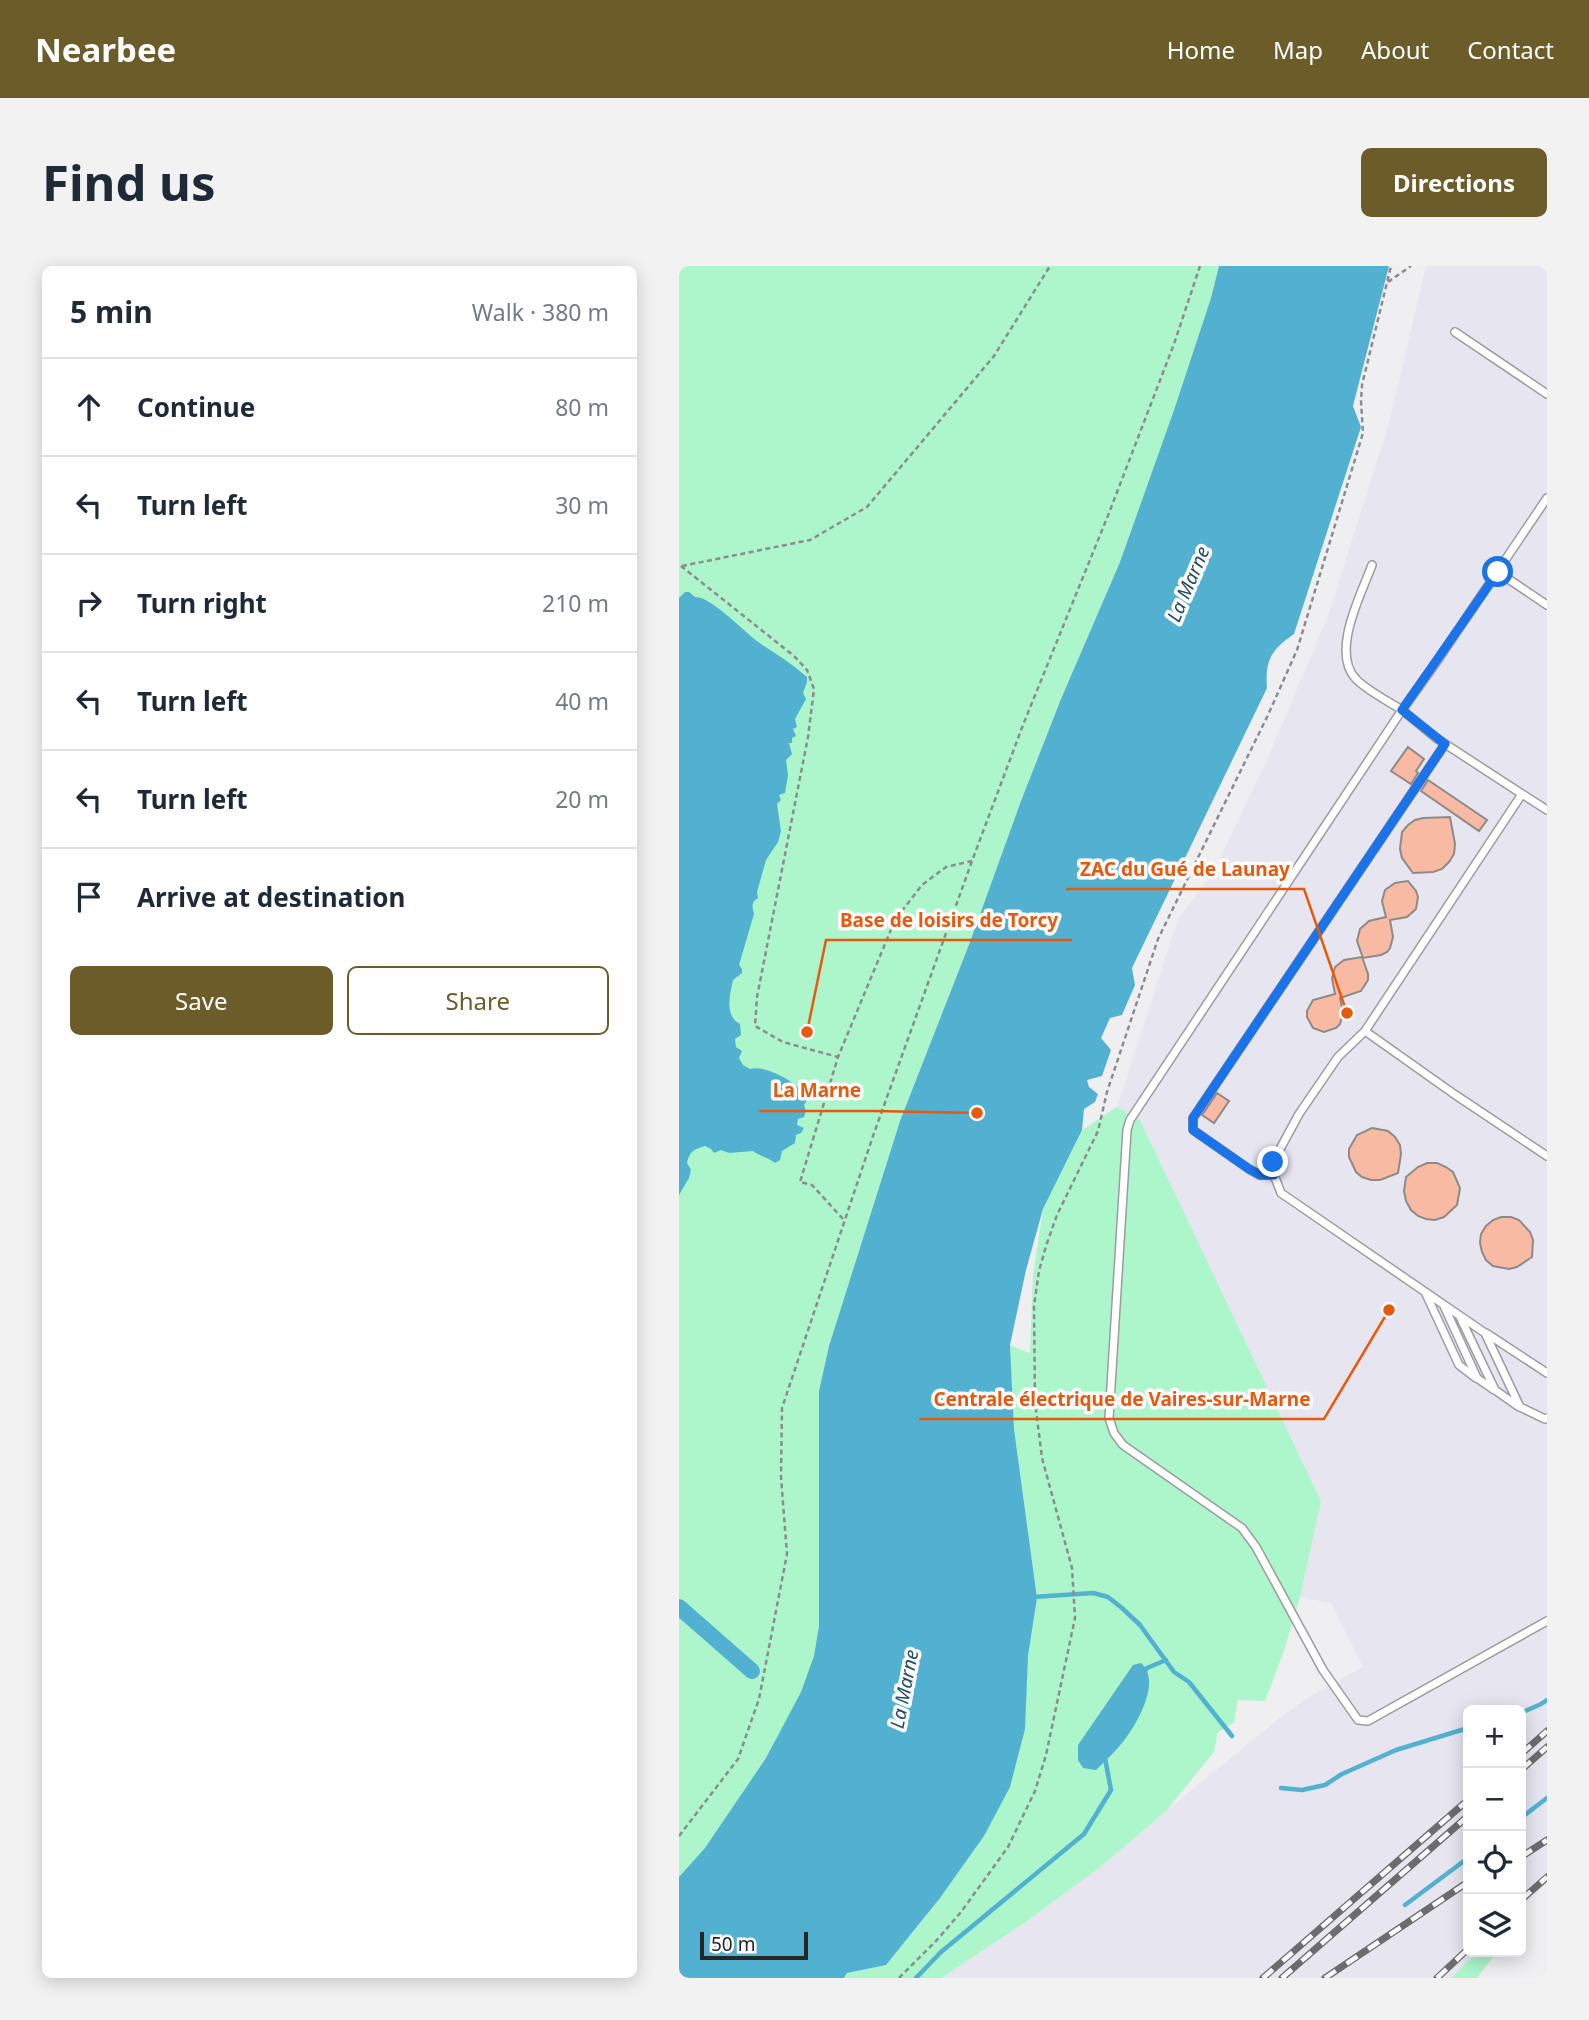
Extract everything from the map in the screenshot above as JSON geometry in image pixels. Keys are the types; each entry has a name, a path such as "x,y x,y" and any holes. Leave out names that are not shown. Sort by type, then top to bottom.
{"lane":[{"path":"1455,332 1547,394"},
{"path":"1547,498 1402,710 1130,1120 1127,1130 1109,1418 1114,1433 1123,1445 1242,1528 1256,1547 1323,1670 1358,1720 1368,1720 1547,1621"},
{"path":"1372,565 1347,633 1349,668 1356,680 1402,710 1445,744 1547,810"},
{"path":"1498,572 1547,605"},
{"path":"1274,1175 1260,1175 1249,1169 1193,1130 1193,1118 1445,744"},
{"path":"1522,794 1365,1031 1338,1058 1299,1114 1273,1162 1274,1175 1281,1193 1444,1306 1547,1373"},
{"path":"1365,1031 1547,1156"},
{"path":"1425,1293 1459,1365 1520,1408 1547,1418"},
{"path":"1444,1306 1477,1378"},
{"path":"1460,1316 1495,1390"},
{"path":"1485,1333 1520,1408"}],"path":[{"path":"680,566 810,540 867,507 994,356 1050,266"},
{"path":"679,1836 738,1759 759,1699 787,1555 781,1477 782,1408 845,1220 972,861 1169,357 1200,266"},
{"path":"899,1978 936,1941 989,1875 1020,1825 1035,1791 1046,1755 1075,1618 1073,1585 1066,1546 1042,1458 1035,1402 1034,1306 1039,1271 1057,1215 1098,1131 1107,1092 1159,939 1297,650 1363,433 1362,385 1391,266"},
{"path":"1388,282 1411,266"},
{"path":"680,566 794,656 807,670 814,689 808,737 757,997 755,1026 783,1042 838,1057"},
{"path":"845,1220 812,1185 800,1182 838,1057 895,920 922,885 946,867 972,861"}],"shaded area":[{"path":"1426,266 1547,266 1547,1883 1526,1903 1526,1705 1463,1705 1463,1957 1472,1957 1451,1978 941,1978 1024,1923 1099,1868 1286,1713 1363,1667 1331,1603 1300,1597 1321,1501 1140,1120 1117,1107 1178,919 1214,871 1269,755 1328,616 1389,423"}],"green space":[{"path":"679,266 1219,266 1174,410 1120,562 1061,699 900,1121 829,1346 819,1391 819,1626 809,1704 679,1888"},
{"path":"1117,1107 1140,1120 1321,1501 1300,1597 1284,1651 1265,1701 1238,1700 1234,1723 1218,1732 1214,1752 1166,1811 1099,1868 1024,1923 941,1978 844,1978 847,1973 886,1965 940,1898 984,1836 1028,1656 1037,1597 1014,1429 1010,1345 1030,1353 1033,1275 1043,1209 1082,1130"},
{"path":"1472,1957 1493,1957 1477,1978 1451,1978"}],"water":[{"path":"1219,266 1389,266 1353,406 1361,427 1294,634 1271,656 1267,670 1267,688 1132,968 1135,985 1122,1015 1110,1018 1101,1038 1111,1050 1102,1076 1087,1080 1089,1087 1098,1094 1095,1102 1084,1109 1082,1130 1043,1209 1026,1270 1010,1345 1014,1429 1037,1598 1028,1656 1025,1729 1010,1787 984,1836 940,1898 886,1965 847,1973 844,1978 679,1978 679,1877 705,1848 766,1758 801,1692 814,1656 819,1626 819,1391 829,1346 900,1121 1061,699 1120,562 1174,410"},
{"path":"685,592 710,603 807,677 803,693 806,699 795,719 797,727 793,729 796,736 792,738 792,743 789,743 792,754 786,760 788,775 785,793 779,795 781,800 777,804 781,831 778,842 766,860 757,892 758,898 753,903 754,914 739,965 742,973 733,980 729,1004 732,1016 740,1024 741,1035 735,1039 736,1047 742,1051 739,1058 743,1065 750,1069 774,1072 799,1088 807,1100 804,1117 798,1119 797,1125 804,1128 796,1135 795,1143 782,1151 780,1160 775,1163 753,1151 729,1153 721,1150 714,1153 705,1146 701,1147 689,1156 689,1178 679,1195 679,598"},
{"path":"1141,1663 1147,1671 1148,1691 1135,1725 1120,1746 1096,1770 1083,1768 1078,1760 1078,1745 1133,1665"}],"building":[{"path":"1408,747 1424,759 1411,784 1391,771"},
{"path":"1428,780 1487,820 1479,831 1421,791"},
{"path":"1450,817 1455,844 1454,854 1449,862 1442,869 1433,872 1413,873 1402,858 1402,832 1415,820"},
{"path":"1408,881 1418,897 1416,909 1407,917 1390,920 1393,937 1387,952 1363,958 1357,941 1360,929 1369,921 1386,917 1382,901 1385,890 1395,883"},
{"path":"1362,957 1368,980 1361,991 1340,998 1343,1013 1340,1024 1324,1032 1313,1028 1307,1011 1313,1000 1335,994 1332,978 1335,967 1344,960"},
{"path":"1217,1093 1229,1101 1214,1123 1202,1115"},
{"path":"1372,1128 1388,1131 1400,1145 1398,1173 1380,1180 1362,1177 1356,1172 1349,1157 1349,1149 1357,1135"},
{"path":"1427,1163 1437,1163 1453,1172 1460,1188 1457,1205 1444,1217 1435,1220 1418,1216 1411,1210 1404,1191 1406,1177"},
{"path":"1501,1217 1519,1220 1530,1232 1533,1240 1532,1257 1509,1269 1493,1266 1486,1260 1480,1243 1486,1226"}],"waterway":[{"path":"1033,1597 1093,1593 1108,1597 1140,1625 1174,1672 1189,1682 1232,1736"},
{"path":"679,1607 752,1671"},
{"path":"1145,1671 1166,1660"},
{"path":"1526,1711 1547,1700"},
{"path":"1281,1788 1302,1790 1325,1785 1342,1774 1396,1750 1463,1730"},
{"path":"916,1978 941,1952 1084,1834 1111,1790 1105,1758"},
{"path":"1526,1814 1547,1798"},
{"path":"1405,1905 1463,1862"}],"railway":[{"path":"1526,1750 1547,1731"},
{"path":"1523,1768 1547,1747"},
{"path":"1263,1978 1463,1804"},
{"path":"1282,1978 1463,1820"},
{"path":"1526,1854 1547,1840"},
{"path":"1526,1896 1547,1877"},
{"path":"1325,1978 1463,1885"},
{"path":"1437,1978 1463,1954"}],"place":[{"name":"ZAC du Gué de Launay","path":"1347,1013"},
{"name":"Base de loisirs de Torcy","path":"807,1032"},
{"name":"La Marne","path":"977,1113"},
{"name":"Centrale électrique de Vaires-sur-Marne","path":"1389,1310"}],"route":[{"path":"1273,1162 1274,1175 1260,1175 1249,1169 1193,1130 1193,1118 1445,744 1402,710 1498,572"}]}
